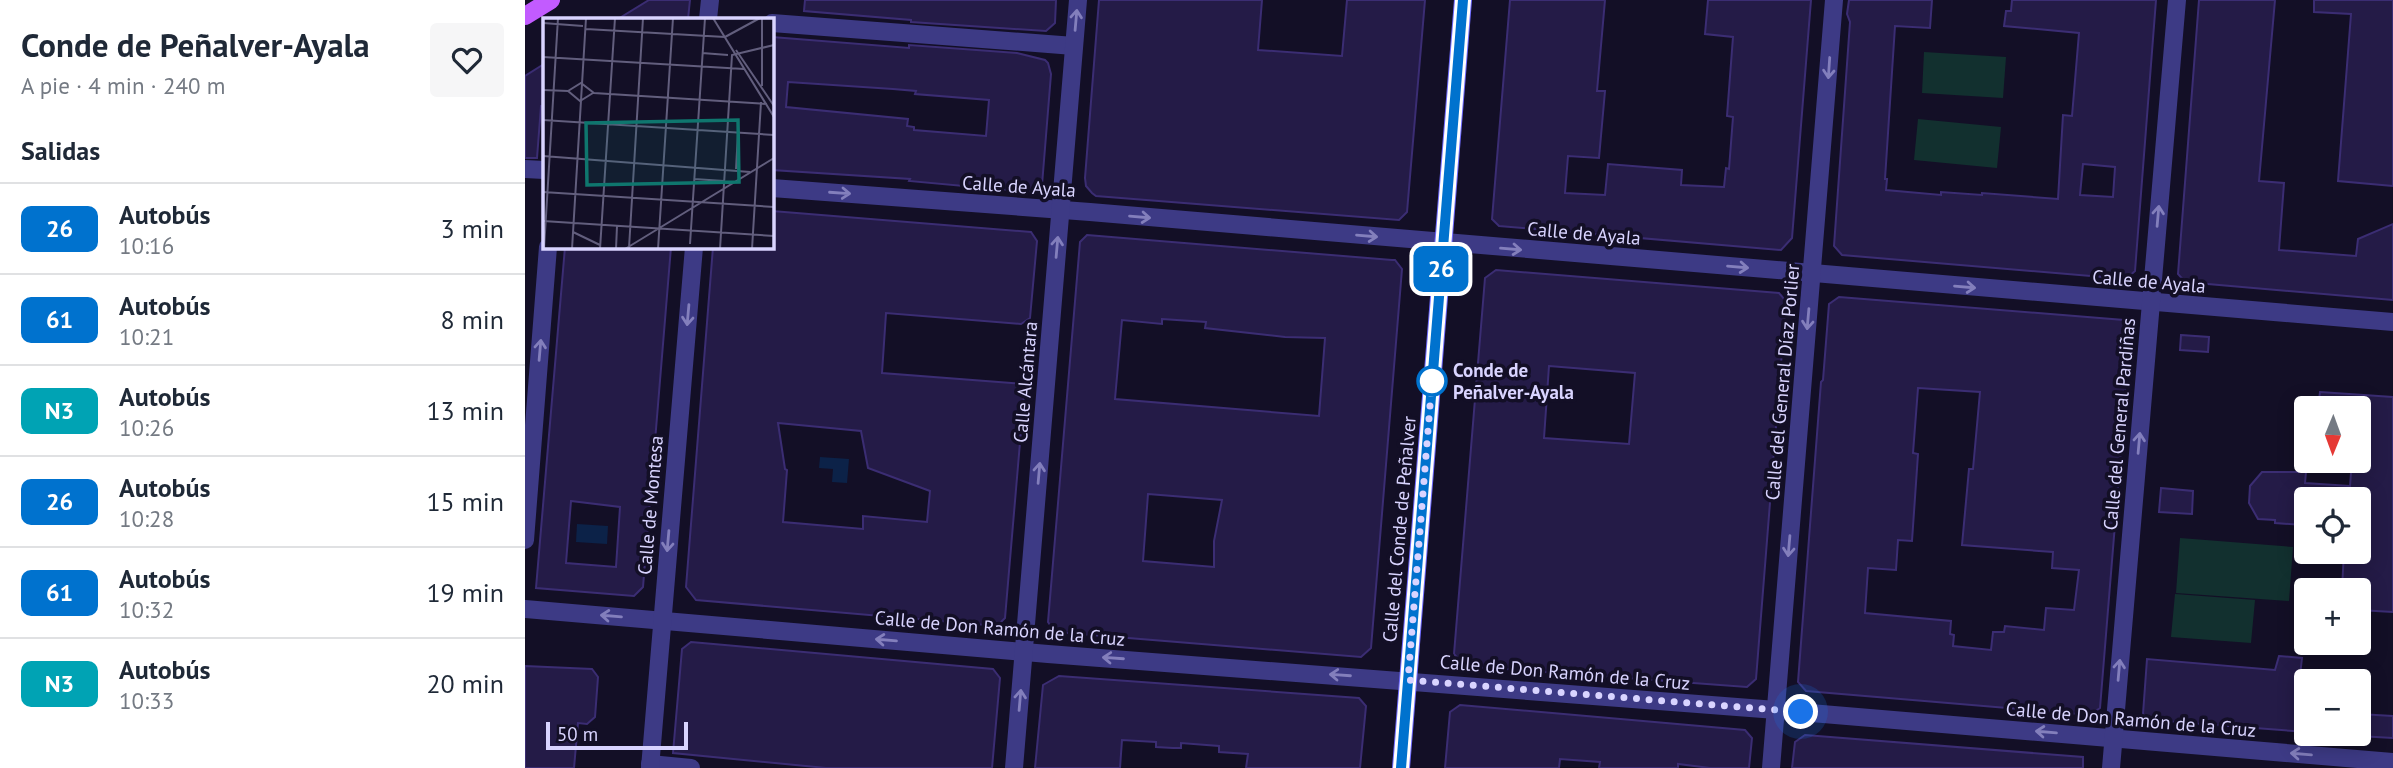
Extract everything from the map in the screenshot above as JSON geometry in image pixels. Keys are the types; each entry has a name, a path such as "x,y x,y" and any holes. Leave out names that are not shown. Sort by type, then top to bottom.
{"main road":[{"path":"525,16 551,0"}],"street":[{"path":"708,18 710,0"},
{"name":"Calle Alcántara","path":"1014,768 1078,0"},
{"name":"Calle del Conde de Peñalver","path":"1401,768 1463,0"},
{"name":"Calle del General Díaz Porlier","path":"1771,768 1834,0"},
{"name":"Calle del General Pardiñas","path":"2111,768 2177,0"},
{"path":"773,23 1074,46"},
{"path":"525,169 543,170"},
{"name":"Calle de Ayala","path":"773,188 2393,322"},
{"path":"525,540 548,248"},
{"name":"Calle de Montesa","path":"650,766 694,248"},
{"name":"Calle de Don Ramón de la Cruz","path":"525,609 1024,652 1408,680 2393,762"},
{"path":"650,766 691,768"}],"green space":[{"path":"1924,52 2006,57 2003,98 1922,93"},
{"path":"1918,119 2001,127 1997,168 1914,160"},
{"path":"2180,538 2293,547 2289,601 2176,593"},
{"path":"2175,594 2255,600 2251,643 2171,637"}],"water":[{"path":"820,457 849,459 847,483 832,482 833,469 819,468"},
{"path":"577,524 608,526 607,544 576,542"}],"building":[{"path":"649,0 690,0 688,18 620,18"},
{"path":"805,0 1056,0 1055,23 1046,31 911,22 804,11"},
{"path":"1099,0 1262,0 1258,50 1342,56 1347,0 1425,0 1407,212 1399,220 1096,196 1086,186 1085,178"},
{"path":"1510,0 1605,0 1597,91 1605,91 1599,158 1568,156 1565,193 1605,195 1608,164 1682,170 1681,185 1724,187 1726,168 1729,169 1733,117 1727,116 1733,37 1705,34 1708,0 1811,0 1792,238 1781,250 1499,226 1492,219"},
{"path":"1849,0 1932,0 1930,28 1895,26 1886,190 1941,195 1941,192 1982,193 2058,199 2063,115 2072,116 2079,33 2004,26 2006,11 2011,11 2012,0 2156,0 2135,271 2126,279 1842,255 1834,246 1850,22 1847,14","holes":["2083,164 2115,167 2113,197 2080,195"]},
{"path":"2199,0 2275,0 2259,181 2284,183 2279,250 2356,256 2358,239 2393,224 2393,300 2185,282 2178,274"},
{"path":"2314,0 2393,0 2393,186 2338,181 2351,14 2314,12"},
{"path":"773,37 1017,53 1048,63 1051,74 1042,185 1038,191 909,181 910,179 773,170","holes":["788,82 916,91 915,94 989,100 986,136 914,130 914,127 907,126 908,119 786,107"]},
{"path":"543,65 543,106 537,158 525,158 525,76"},
{"path":"773,211 1031,232 1037,241 1030,318 1021,324 886,313 882,373 1025,384 1005,618 997,626 696,600 686,587 713,248 773,248","holes":["778,423 861,431 868,468 930,491 927,522 863,516 863,529 783,522 787,470"]},
{"path":"1087,235 1395,260 1402,269 1371,648 1361,657 1055,632 1048,622 1080,242","holes":["1162,319 1206,322 1205,328 1285,337 1325,338 1319,416 1115,399 1122,320 1162,324","1148,494 1222,500 1214,541 1214,567 1143,561"]},
{"path":"565,248 671,248 643,587 634,596 536,588","holes":["571,501 620,507 616,567 566,563"]},
{"path":"1496,270 1779,293 1786,301 1756,679 1747,687 1464,666 1454,654 1485,278","holes":["1549,366 1635,373 1629,444 1544,438"]},
{"path":"1839,297 2124,320 2131,328 2100,708 2090,715 1806,691 1798,682 1829,304","holes":["1918,388 1980,392 1962,545 2053,552 2052,568 2079,570 2074,610 2046,608 2044,630 2005,626 2004,632 1993,632 1991,650 1953,646 1951,621 1865,613 1868,568 1896,570 1898,540 1912,541 1918,454 1913,453"]},
{"path":"2181,335 2209,337 2208,352 2180,350"},
{"path":"2320,392 2393,397 2393,612 2371,611 2371,578 2343,578 2343,564 2371,564 2371,487 2294,487 2294,524 2258,519 2249,503 2250,486 2262,472 2306,473 2305,483 2350,486 2351,473 2371,473 2371,396 2320,396"},
{"path":"2161,488 2193,491 2192,514 2159,512"},
{"path":"691,642 993,669 1000,678 992,768 826,768 673,753 682,649"},
{"path":"2279,656 2302,658 2301,669 2294,669 2294,731 2149,720 2143,714 2147,659 2275,670"},
{"path":"525,666 592,669 598,677 595,717 587,724 578,723 574,768 525,768"},
{"path":"1059,676 1359,698 1366,706 1360,768 1246,768 1248,754 1219,752 1219,746 1181,743 1181,748 1156,747 1156,742 1122,740 1120,768 1035,768 1043,685"},
{"path":"1460,705 1745,730 1752,738 1749,768 1710,768 1678,764 1678,768 1599,768 1600,762 1560,759 1559,768 1445,768 1450,712"},
{"path":"2371,715 2393,716 2393,738 2371,737"},
{"path":"1805,735 2083,757 2083,768 1792,768 1795,742"}],"bus line":[{"name":"26","path":"1401,768 1463,0"}],"place":[{"name":"Conde de Peñalver-Ayala","path":"1432,381"}],"route":[{"path":"1432,381 1408,680 1801,712"}]}
